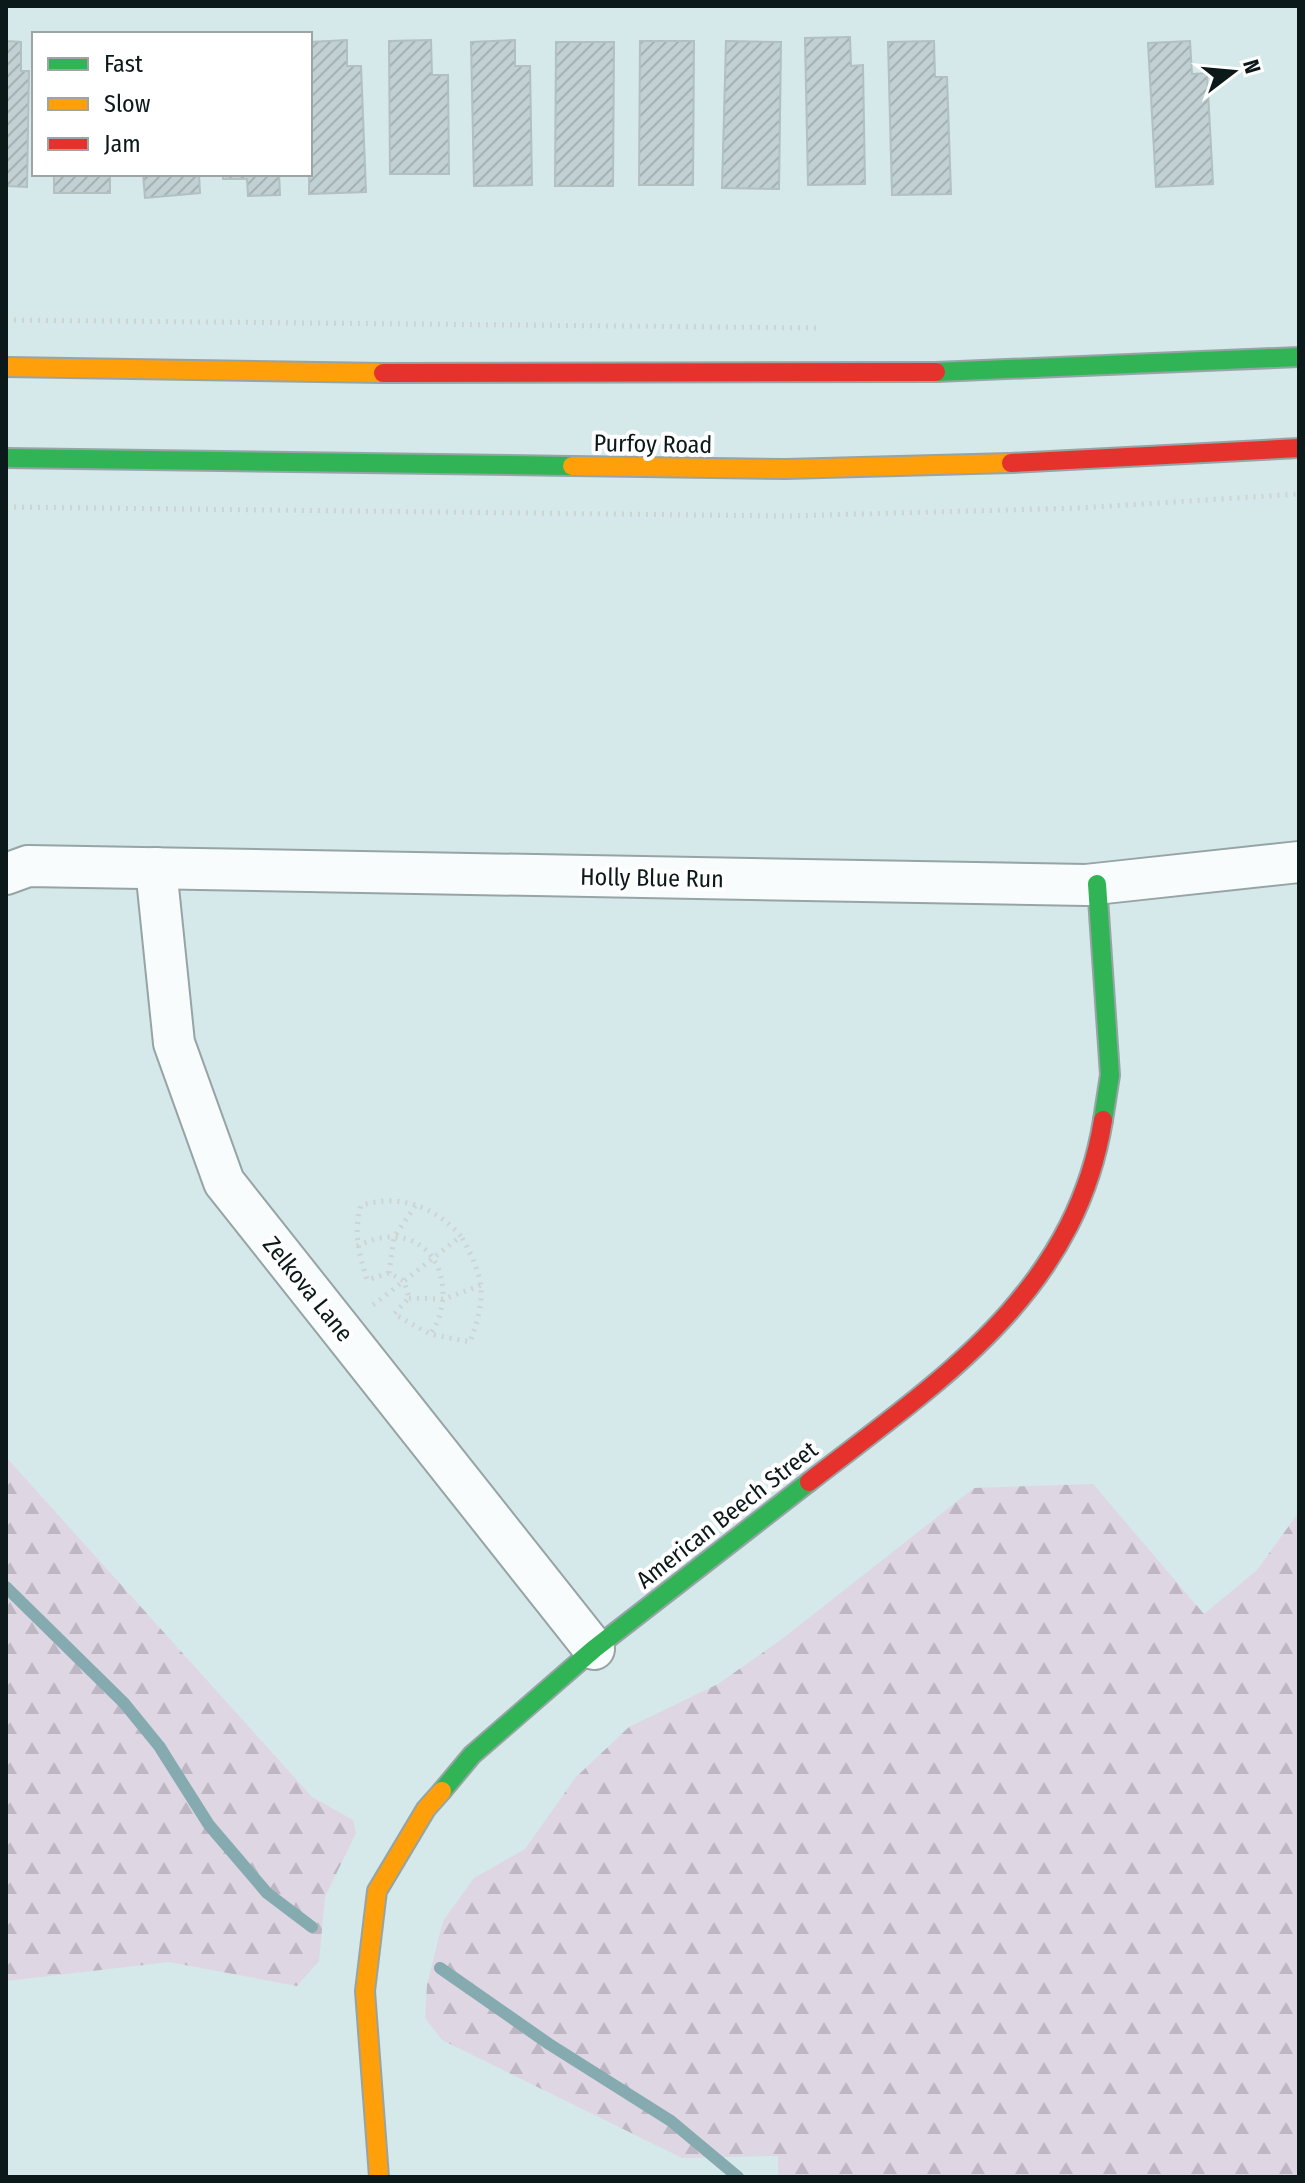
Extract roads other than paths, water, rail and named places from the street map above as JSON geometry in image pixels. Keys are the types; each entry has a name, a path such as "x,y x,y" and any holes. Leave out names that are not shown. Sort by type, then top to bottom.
{"street":[{"path":"6,367 772,377 1053,372 1299,357"},
{"name":"Purfoy Road","path":"6,458 785,469 982,465 1299,448"},
{"name":"Holly Blue Run","path":"6,874 28,866 1097,884 1299,862"},
{"name":"Zelkova Lane","path":"156,868 174,1043 224,1182 594,1649"},
{"name":"American Beech Street","path":"379,2177 365,1991 377,1891 426,1809 472,1755 594,1649 953,1370 1012,1311 1063,1242 1097,1156 1110,1075 1097,884"}],"waterway":[{"path":"6,1587 124,1703 159,1746 209,1825 267,1893 312,1927"},
{"path":"440,1968 549,2044 671,2121 738,2177"}]}
